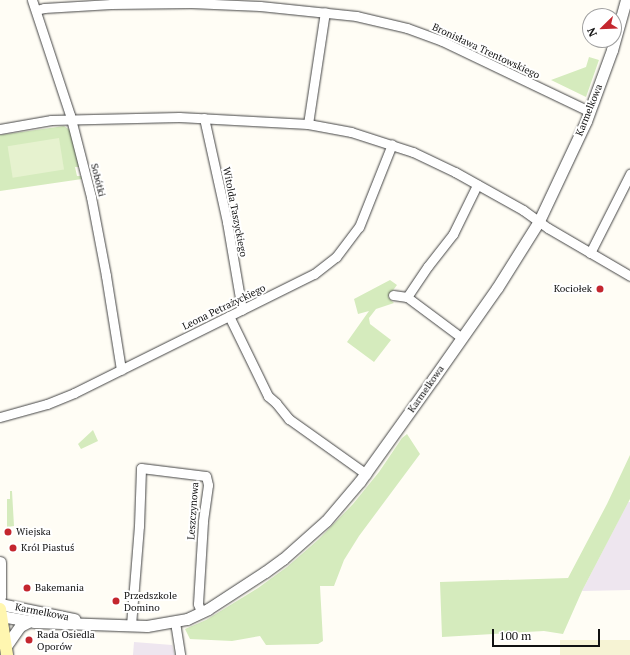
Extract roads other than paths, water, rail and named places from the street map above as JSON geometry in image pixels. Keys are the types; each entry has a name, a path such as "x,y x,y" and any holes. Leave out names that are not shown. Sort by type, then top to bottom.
{"main road":[{"path":"0,611 7,651"}],"street":[{"name":"Sobótki","path":"32,0 72,120 94,211 121,370"},
{"name":"Karmelkowa","path":"0,611 57,615 84,622 131,625 157,625 175,622 201,612 246,586 283,559 326,521 366,474 497,288 539,221 566,166 589,111 612,50 626,0"},
{"name":"Bronisława Trentowskiego","path":"36,10 51,7 160,3 256,6 325,12 377,20 407,28 442,41 589,111"},
{"path":"308,124 325,12"},
{"path":"0,129 51,120 134,117 204,118 308,124 351,132 413,152 478,185 523,210 548,228 630,276"},
{"name":"Witolda Taszyckiego","path":"204,118 227,222 242,310"},
{"name":"Leona Petrażyckiego","path":"0,417 47,404 121,370 314,274 336,257 359,227 392,144"},
{"path":"590,253 630,174"},
{"path":"407,297 428,266 453,234 478,185"},
{"path":"393,295 407,297 462,338"},
{"path":"229,316 268,396 289,419 366,474"},
{"name":"Leszczynowa","path":"131,625 139,526 141,468 206,476 208,484 203,522 198,604 201,612"},
{"path":"0,562 0,596"},
{"name":"Karmelkowa","path":"0,611 30,621 72,624 84,622"},
{"path":"7,651 20,626 30,621"},
{"path":"175,622 180,655"}],"place":[{"name":"Kociołek","path":"600,289"},
{"name":"Wiejska","path":"8,532"},
{"name":"Król Piastuś","path":"13,548"},
{"name":"Bakemania","path":"27,588"},
{"name":"Przedszkole Domino","path":"116,601"},
{"name":"Rada Osiedla Oporów","path":"29,640"}]}
